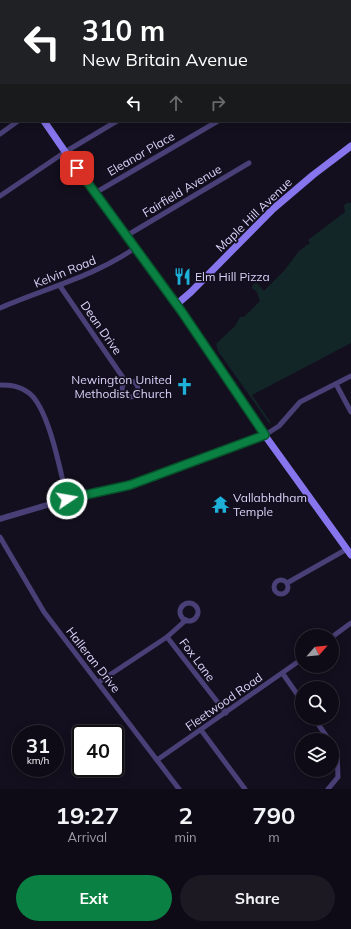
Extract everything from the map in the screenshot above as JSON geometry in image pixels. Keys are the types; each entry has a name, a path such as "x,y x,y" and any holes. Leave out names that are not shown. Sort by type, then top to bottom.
{"main road":[{"path":"45,122 176,304 265,435 349,552"},
{"name":"Maple Hill Avenue","path":"176,304 198,285 282,201 351,146"}],"street":[{"path":"0,134 17,122"},
{"path":"0,196 65,152 115,122"},
{"name":"Eleanor Place","path":"95,193 216,122"},
{"name":"Fairfield Avenue","path":"126,236 249,164"},
{"name":"Kelvin Road","path":"0,308 60,286 110,264 135,248"},
{"name":"Dean Drive","path":"60,286 126,382"},
{"path":"0,519 67,499 130,485 265,435 279,426 300,402 351,376"},
{"path":"336,384 351,412"},
{"path":"0,386 11,385 20,387 30,393 38,404 50,432 67,499"},
{"name":"Halleran Drive","path":"0,537 44,612 179,789"},
{"path":"287,583 349,552"},
{"path":"98,682 168,637 186,620"},
{"path":"339,632 351,623"},
{"name":"Fox Lane","path":"168,637 226,713"},
{"name":"Fleetwood Road","path":"158,760 295,665"},
{"path":"283,674 295,691"},
{"path":"201,730 246,789"},
{"path":"328,789 338,777"}],"green space":[{"path":"351,203 351,343 252,395 271,423 269,423 218,351 216,344 235,326 240,317 244,317 260,301 257,292 252,288 253,284 257,283 264,291 284,271 299,251 310,243 308,240 345,212 344,205"}],"place":[{"name":"Elm Hill Pizza","path":"182,277"},
{"name":"Newington United Methodist Church","path":"185,387"},
{"name":"Vallabhdham Temple","path":"220,505"}],"route":[{"path":"67,499 130,485 265,435 213,356 77,168"}]}
